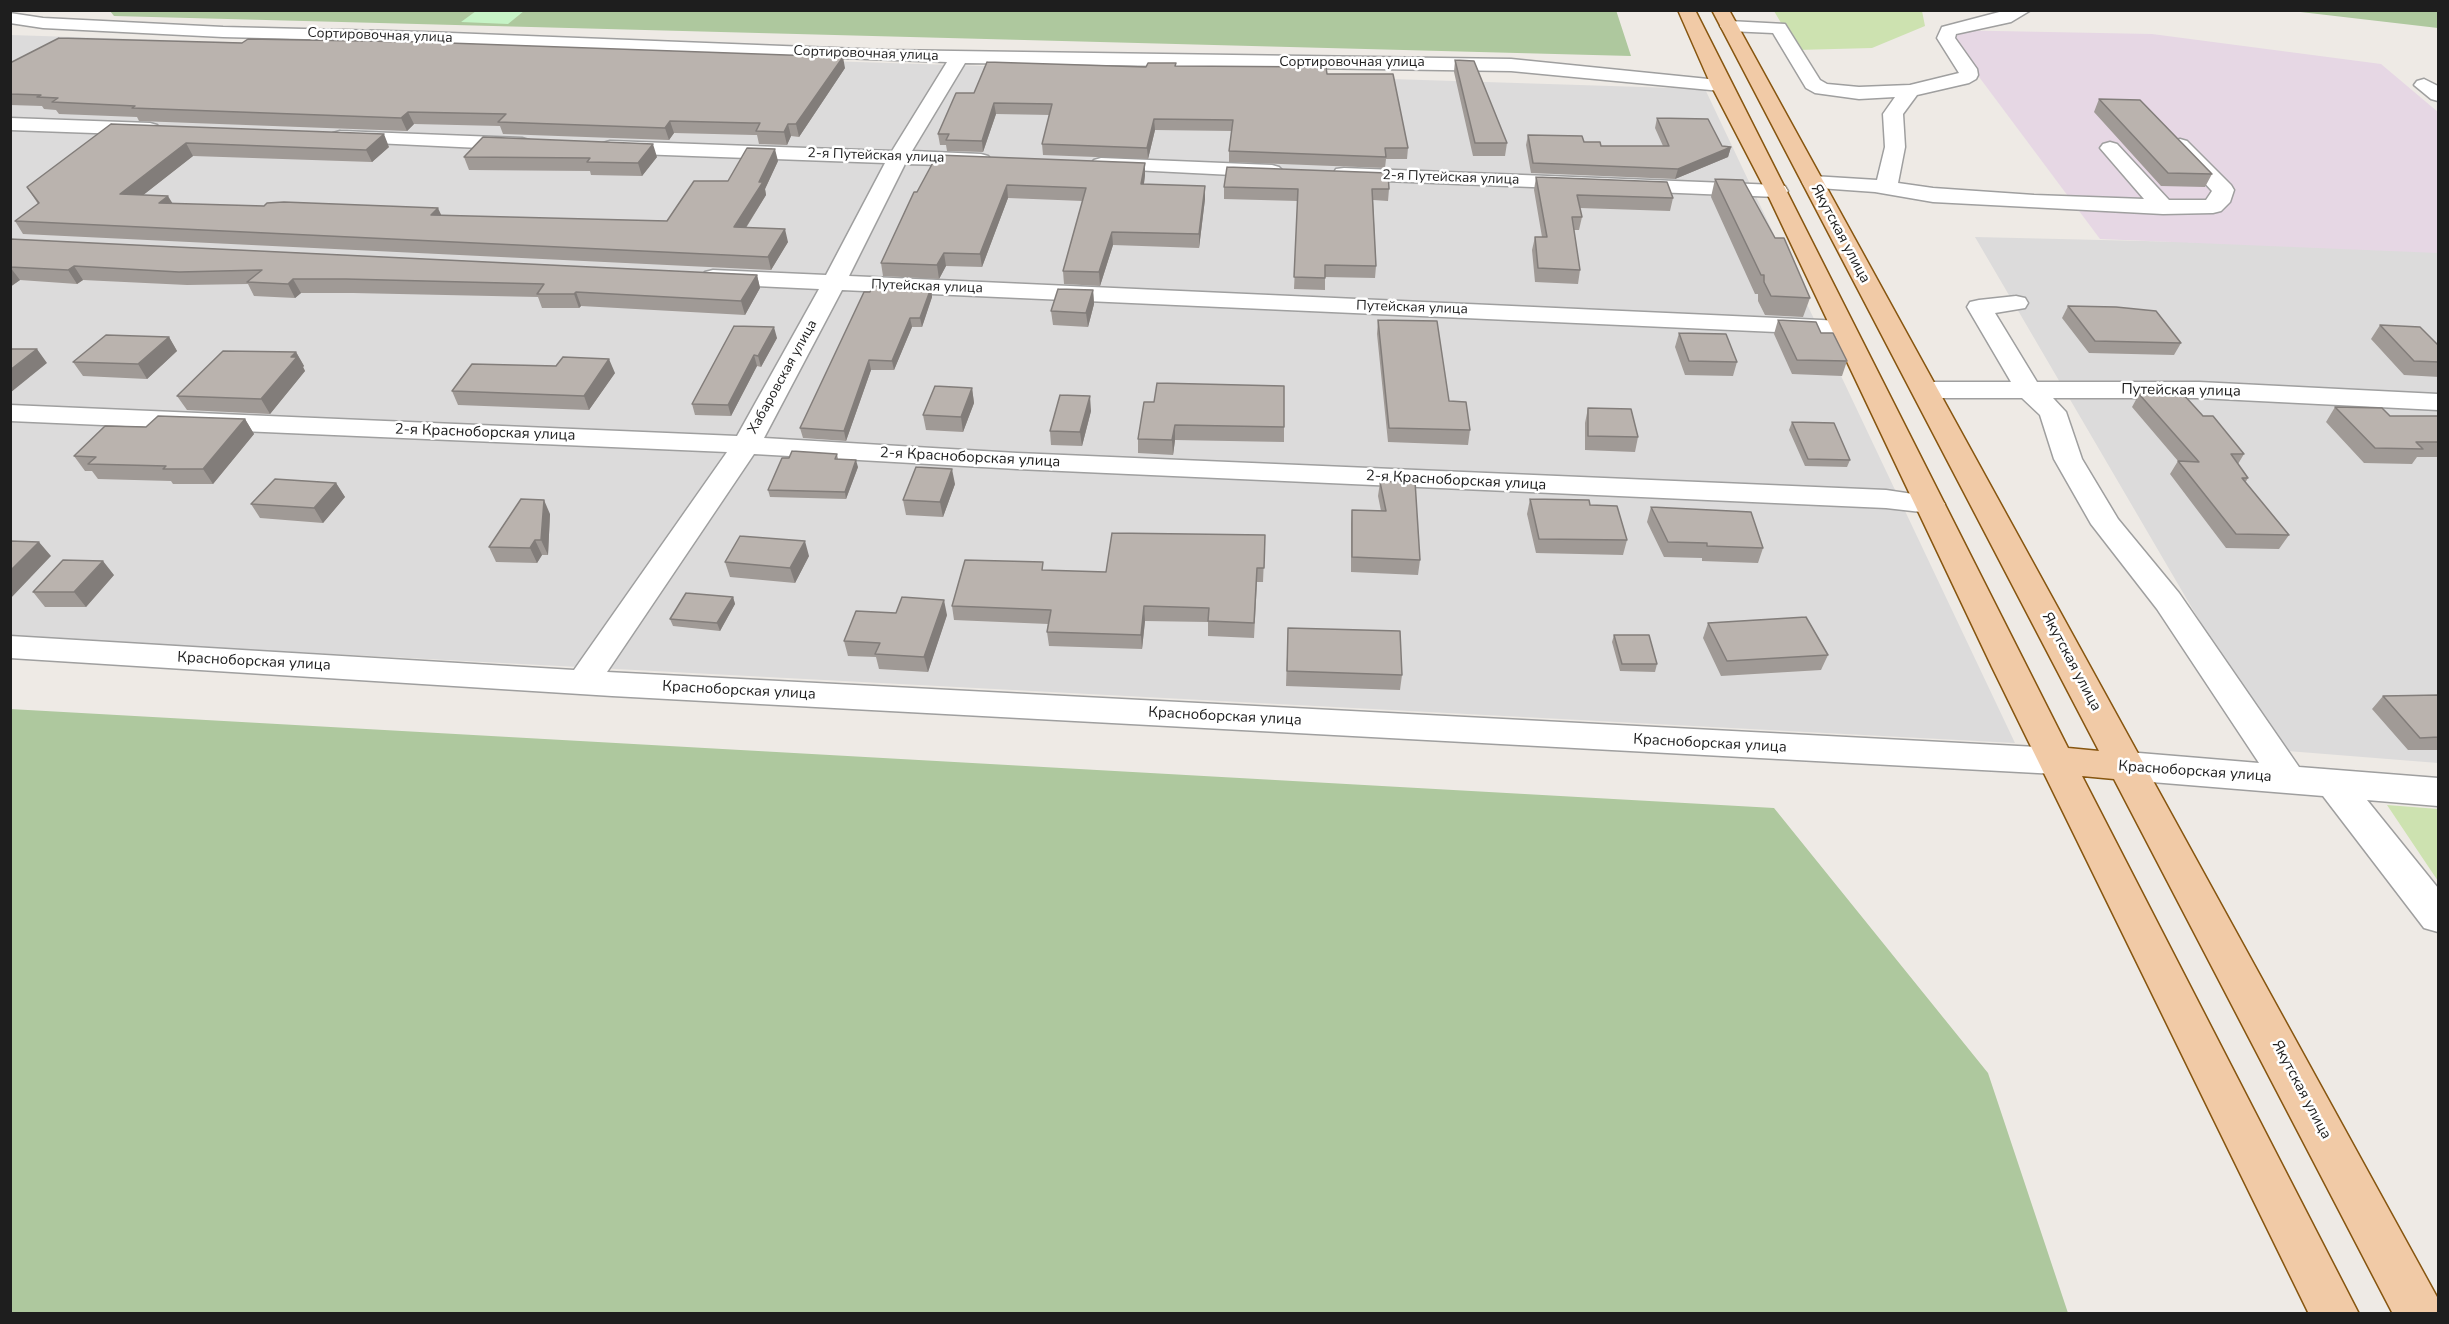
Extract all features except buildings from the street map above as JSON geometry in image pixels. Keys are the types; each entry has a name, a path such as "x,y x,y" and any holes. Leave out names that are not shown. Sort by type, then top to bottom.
{"main road":[{"path":"1686,10 2056,761 2336,1314"},
{"name":"Якутская улица","path":"1724,18 2420,1314"},
{"name":"Красноборская улица","path":"2056,761 2127,766"}],"street":[{"path":"1768,10 1813,84 1822,89 1859,93 1910,91 1962,79 1969,75 1968,69 1946,38 1948,31 2005,18 2023,10"},
{"name":"Сортировочная улица","path":"10,18 44,23 223,32 425,37 959,58 1511,65 1721,85"},
{"path":"1724,18 1779,28"},
{"path":"19,36 44,23"},
{"name":"Хабаровская улица","path":"583,682 746,445 834,283 898,157 959,58"},
{"path":"1838,91 1893,114"},
{"path":"1886,187 1894,147 1893,114 1910,91"},
{"path":"10,124 165,130"},
{"path":"319,136 545,145"},
{"path":"1812,182 1886,187 1933,195 2023,202 2205,208 2213,206 2222,196 2223,190 2180,145"},
{"name":"2-я Путейская улица","path":"592,147 1006,161"},
{"path":"2110,148 2163,207"},
{"path":"1078,164 1293,172"},
{"name":"2-я Путейская улица","path":"1329,173 1777,191"},
{"name":"Путейская улица","path":"691,276 1843,328"},
{"path":"2016,303 1979,307 2029,390 2053,412 2068,459 2106,524 2168,601 2288,779"},
{"name":"Путейская улица","path":"1924,390 2199,390 2439,402"},
{"name":"2-я Красноборская улица","path":"10,413 746,445 1029,462 1886,499 1930,504"},
{"name":"Красноборская улица","path":"10,648 583,682 2056,761"},
{"name":"Красноборская улица","path":"2127,766 2439,792"},
{"path":"2332,782 2439,916"}],"shaded area":[{"path":"1944,30 2152,34 2381,64 2438,112 2438,253 2100,239"},
{"path":"10,35 1705,89 2015,743 11,637"},
{"path":"1975,237 2438,248 2438,763 2275,750"}],"green space":[{"path":"1616,10 1631,56 114,16 110,11"},
{"path":"476,11 524,11 508,24 461,22"},
{"path":"1774,11 1922,11 1925,26 1872,48 1797,50"},
{"path":"2292,11 2438,11 2438,28"},
{"path":"10,709 1774,808 1988,1073 2068,1313 11,1313"},
{"path":"2387,805 2438,809 2438,881"}]}
